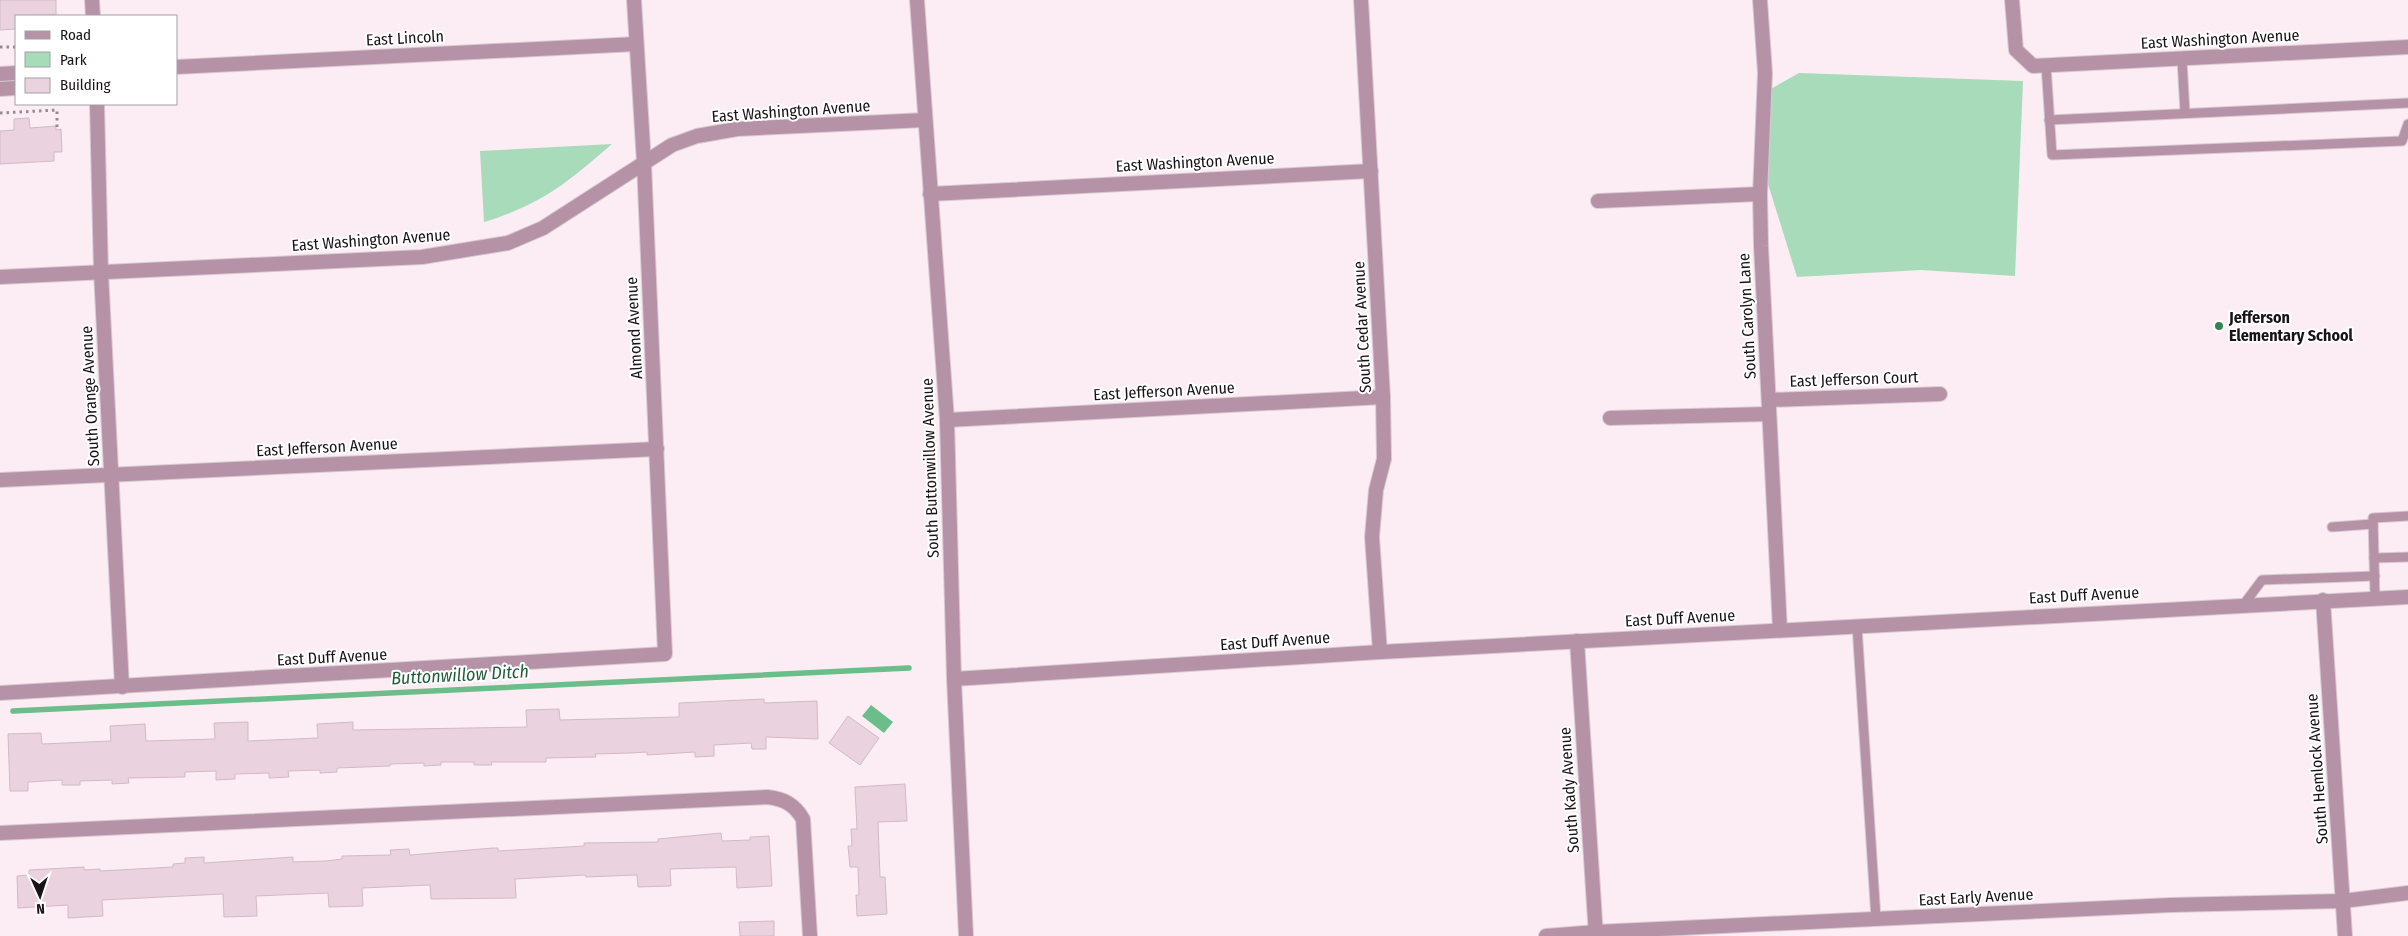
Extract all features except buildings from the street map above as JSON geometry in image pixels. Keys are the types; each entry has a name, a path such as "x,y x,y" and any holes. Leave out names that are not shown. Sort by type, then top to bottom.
{"street":[{"path":"92,0 93,15"},
{"name":"Almond Avenue","path":"634,0 644,163 666,654"},
{"name":"South Buttonwillow Avenue","path":"917,0 947,420 954,679 966,936"},
{"name":"South Cedar Avenue","path":"1361,0 1383,397 1384,459 1376,490 1372,537 1380,652"},
{"name":"South Carolyn Lane","path":"1760,0 1765,73 1760,194 1780,630"},
{"path":"2012,0 2016,50 2039,66"},
{"name":"East Lincoln","path":"178,67 636,44"},
{"name":"East Washington Avenue","path":"2039,66 2408,47"},
{"path":"0,74 15,73"},
{"path":"0,89 15,88"},
{"name":"South Orange Avenue","path":"97,105 101,272 122,686"},
{"name":"East Washington Avenue","path":"0,277 422,257 508,243 543,228 672,145 697,136 721,132 925,120"},
{"name":"East Washington Avenue","path":"930,194 1371,171"},
{"path":"1598,201 1760,194"},
{"name":"East Jefferson Court","path":"1610,418 1940,394"},
{"name":"East Jefferson Avenue","path":"947,420 1383,397"},
{"name":"East Jefferson Avenue","path":"0,480 656,449"},
{"name":"East Duff Avenue","path":"954,679 1380,652 2244,604 2408,597"},
{"name":"South Hemlock Avenue","path":"2323,600 2345,936"},
{"name":"South Kady Avenue","path":"1577,641 1596,934"},
{"name":"East Duff Avenue","path":"0,693 666,654"},
{"path":"0,833 778,798 789,802 798,809 803,819 810,936"},
{"name":"East Early Avenue","path":"1546,936 2161,906 2343,901 2408,893"}],"lane":[{"path":"2182,59 2185,113"},
{"path":"2039,66 2050,120 2052,155 2402,141 2408,124"},
{"path":"2050,120 2408,102"},
{"path":"2332,527 2408,516"},
{"path":"2373,521 2375,598"},
{"path":"2374,558 2408,557"},
{"path":"2244,604 2262,580 2375,576"},
{"path":"1857,626 1876,919"}],"path":[{"path":"0,47 15,46"},
{"path":"0,113 56,110 58,128"}],"green space":[{"path":"1799,73 2023,81 2015,276 1921,270 1797,277 1758,152 1767,91"},
{"path":"612,144 553,191 522,208 484,222 480,151"}],"shaded area":[{"path":"871,705 893,722 884,733 862,716"}],"waterway":[{"name":"Buttonwillow Ditch","path":"13,711 909,668"}],"place":[{"name":"Jefferson Elementary School","path":"2219,326"}]}
